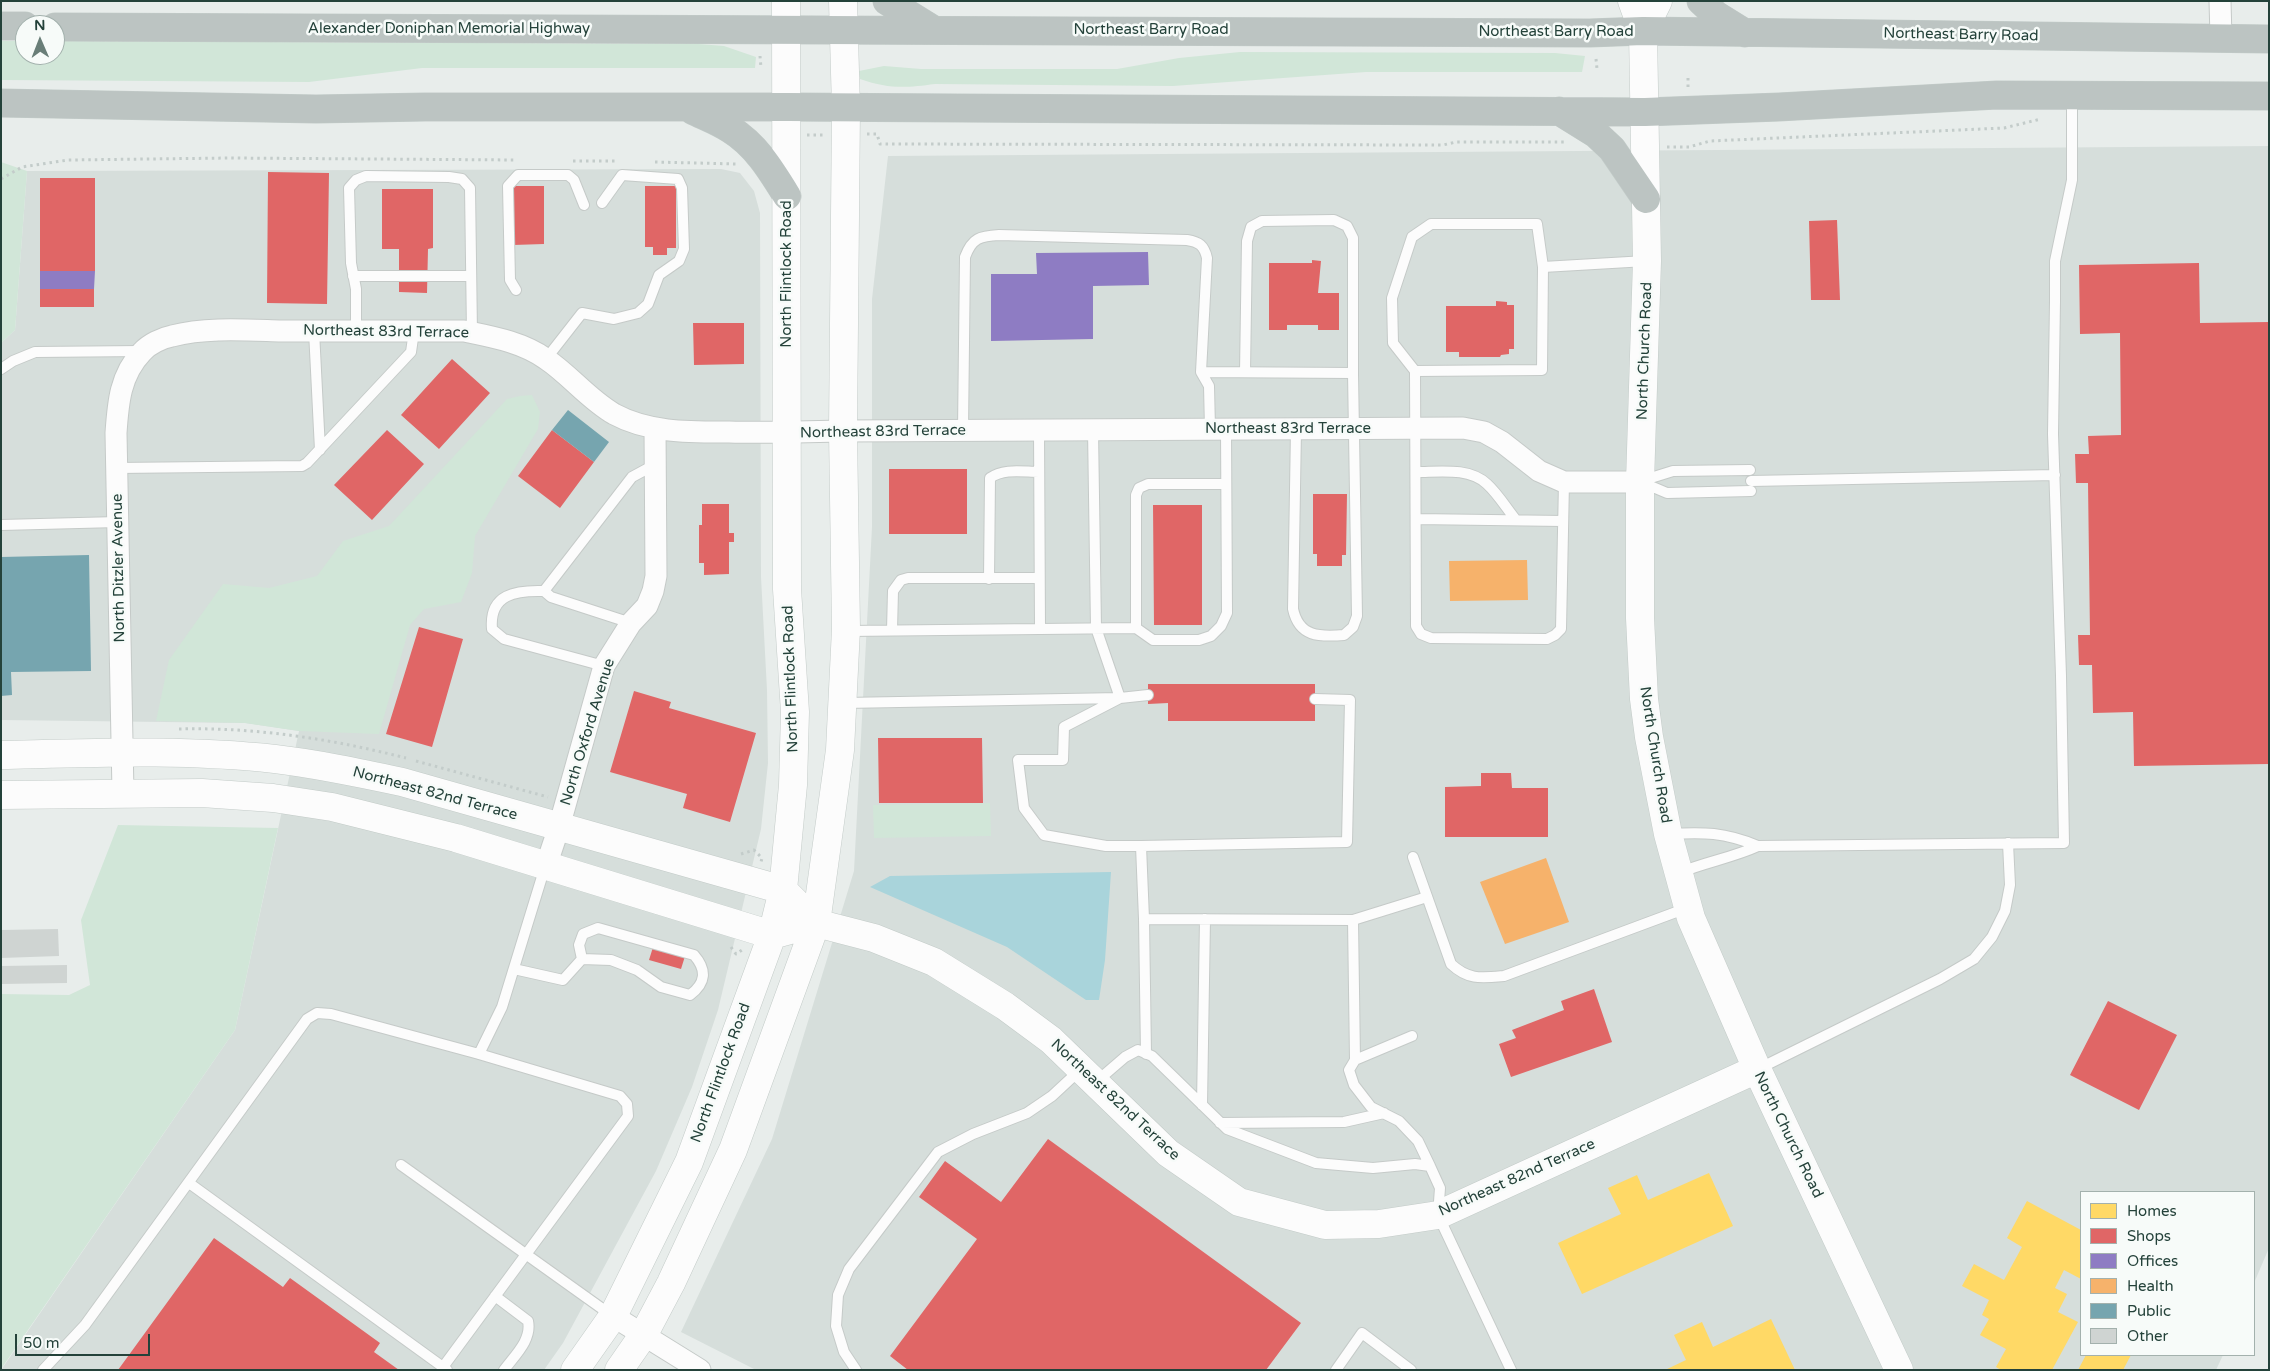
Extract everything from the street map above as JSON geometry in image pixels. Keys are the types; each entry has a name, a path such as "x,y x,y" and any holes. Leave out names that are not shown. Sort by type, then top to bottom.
{"highway":[{"path":"887,1 934,30"},
{"path":"1701,1 1716,14 1745,33"},
{"path":"1,26 15,26"},
{"name":"Alexander Doniphan Memorial Highway","path":"65,27 290,30 843,30"},
{"name":"Northeast Barry Road","path":"843,30 1590,33 1643,31 2269,39"},
{"path":"1,103 316,109 787,107 1645,112 1997,95 2269,96"},
{"path":"686,107 730,128 750,144 766,162 787,196"},
{"path":"1559,111 1596,134 1612,149 1646,199"}],"main road":[{"name":"North Flintlock Road","path":"575,1370 613,1316 688,1162 751,936 783,890 793,785 795,712 787,589 786,1"},
{"path":"619,1370 644,1334 671,1283 733,1150 816,923 840,750 846,631 843,431 846,108 843,1"},
{"name":"North Church Road","path":"1632,1 1643,31 1647,261 1640,482 1640,618 1644,699 1649,736 1668,834 1687,908 1757,1069 1899,1370"},
{"name":"North Church Road","path":"1643,31 1658,1"},
{"name":"Northeast 82nd Terrace","path":"1,755 203,754 274,759 339,768 402,782 783,890 816,923"},
{"path":"1,795 202,793 273,798 332,807 456,838 546,866 751,936"},
{"name":"Northeast 82nd Terrace","path":"751,936 816,923 874,938 934,962 1006,1006 1051,1040 1168,1153 1240,1202 1325,1225 1379,1224 1438,1215 1757,1069"}],"street":[{"path":"2220,1 2221,38"},
{"name":"Northeast 83rd Terrace","path":"143,351 164,339 188,333 232,330 472,333 494,336 522,346 546,358 590,398 614,414 637,424 677,431 787,433 963,430 1463,428 1484,432 1502,442 1539,471 1564,482 1640,482"},
{"name":"North Ditzler Avenue","path":"124,793 117,468 118,397 124,379 143,351"},
{"name":"North Oxford Avenue","path":"546,866 559,827 604,666 630,623 647,606 653,591 656,576 655,428"},
{"path":"613,1316 700,1370"}],"lane":[{"path":"1668,834 1702,832 1735,837 1758,846 2064,843 2055,475 2055,261 2072,180 2072,96"},
{"path":"516,290 510,280 508,186 513,179 518,174 568,175 574,180 584,205"},
{"path":"546,358 582,313 614,319 638,313 648,304 659,275 679,261 684,249 682,188 678,179 622,174 602,203"},
{"path":"356,331 356,289 349,235 349,188 356,180 366,176 449,177 462,179 470,188 472,333"},
{"path":"1245,372 1247,241 1251,227 1262,221 1334,220 1347,226 1352,238 1352,429 1357,616 1353,627 1344,636 1326,636 1309,633 1296,623 1293,609 1296,429"},
{"path":"1415,371 1542,370 1542,267 1537,224 1431,224 1412,237 1392,298 1393,344 1415,371 1416,626 1421,634 1430,638 1547,640 1555,635 1560,629 1564,482"},
{"path":"846,631 1136,628 1153,640 1199,640 1211,636 1220,626 1227,613 1226,484 1218,429 1209,386 1201,372 1207,258 1205,248 1197,242 1187,240 986,236 978,239 969,246 966,257 963,430"},
{"path":"1542,267 1647,261"},
{"path":"354,276 471,276"},
{"path":"314,331 320,450"},
{"path":"117,468 302,466 320,450 411,352 414,331"},
{"path":"1,369 13,361 35,352 143,351"},
{"path":"1201,372 1353,373"},
{"path":"1039,430 1040,629"},
{"path":"1093,430 1096,628 1120,698"},
{"path":"544,592 632,477 656,464"},
{"path":"1640,482 1673,471 1750,470"},
{"path":"989,579 990,478 1002,472 1039,472"},
{"path":"1416,472 1457,472 1478,477 1487,484 1516,520"},
{"path":"1640,482 1667,493 1751,486 2055,475"},
{"path":"1136,628 1136,496 1139,488 1148,484 1226,484"},
{"path":"1416,518 1563,521"},
{"path":"1,525 118,522"},
{"path":"892,630 893,591 901,580 908,578 1039,578"},
{"path":"604,666 504,639 492,629 490,614 509,595 523,591 544,592 551,597 630,623"},
{"path":"842,703 1120,698 1148,695"},
{"path":"1120,698 1064,727 1063,760 1018,760 1024,808 1044,835 1106,846 1347,842 1350,700 1315,699"},
{"path":"1757,1069 1940,979 1974,959 1992,937 2005,911 2010,885 2008,843"},
{"path":"1141,846 1146,1054"},
{"path":"1678,873 1700,864 1734,857 1758,846"},
{"path":"1413,857 1451,964 1462,974 1480,978 1504,976 1687,908"},
{"path":"479,1054 502,1008 546,866"},
{"path":"1144,919 1353,920 1427,897"},
{"path":"1202,1106 1205,920"},
{"path":"1353,920 1354,1060 1349,1070 1354,1085 1371,1107 1399,1121 1418,1141 1440,1188 1438,1215 1511,1370"},
{"path":"514,969 563,980 582,959 611,960 637,970 661,987 690,995 699,988 704,975 700,962 694,955 598,928 583,934 579,945 582,959"},
{"path":"43,1370 85,1325 307,1019 317,1013 331,1014 479,1054 620,1096 627,1104 628,1116 495,1296 445,1368 189,1183"},
{"path":"1354,1060 1412,1036"},
{"path":"856,1370 844,1352 836,1326 838,1295 849,1268 938,1152 973,1134 1027,1113 1052,1096 1138,1050 1152,1056 1226,1129 1316,1163 1373,1168 1414,1164 1430,1166"},
{"path":"1220,1123 1344,1122 1384,1113"},
{"path":"401,1164 613,1316"},
{"path":"495,1296 528,1321 530,1329 528,1337 504,1370"},
{"path":"1336,1370 1362,1334 1411,1370"}],"path":[{"path":"760,56 760,68"},
{"path":"1596,59 1597,69"},
{"path":"1688,76 1688,86"},
{"path":"1689,147 1710,140 2004,128 2045,118"},
{"path":"877,134 880,144 1442,145 1456,142 1570,142"},
{"path":"751,936 744,949 736,954 751,936"}],"shaded area":[{"path":"2269,146 2269,1248 2255,1281 2255,1191 2080,1191 2080,1356 2223,1356 2216,1370 756,1370 681,1332 772,1139 854,871 872,527 872,299 888,156"},
{"path":"721,169 740,173 754,191 760,213 761,577 767,690 768,763 761,829 718,1010 692,1087 656,1171 563,1343 544,1370 1,1370 235,1030 299,731 245,723 1,720 1,343 15,330 27,171"}],"green space":[{"path":"1,41 15,41 15,65 65,65 65,41 699,44 724,46 756,57 755,68 422,68 309,82 1,80"},
{"path":"1240,52 1555,53 1585,56 1582,72 1366,72 1173,86 935,84 897,87 880,85 860,79 859,71 884,66 921,69 1117,69 1179,58"},
{"path":"1,162 27,171 15,330 1,343"},
{"path":"532,395 540,412 538,429 475,536 472,573 461,602 424,609 410,625 379,734 299,731 245,723 156,721 169,660 223,584 269,588 317,576 343,541 389,526 507,399"},
{"path":"990,803 991,836 874,838 873,805"},
{"path":"118,825 278,828 235,1030 1,1369 1,994 69,995 90,985 81,920"}],"water":[{"path":"1111,872 1105,960 1099,1000 1086,1000 1007,947 870,887 890,876"}],"building: Homes":[{"path":"1709,1173 1733,1226 1582,1294 1558,1243 1621,1214 1608,1188 1637,1175 1648,1200"},
{"path":"2027,1201 2080,1229 2080,1278 2064,1270 2055,1288 2067,1294 2058,1312 2078,1322 2052,1370 2001,1370 1996,1367 2006,1349 1980,1335 1989,1319 1982,1315 1989,1300 1962,1286 1974,1264 2004,1280 2022,1247 2007,1238"},
{"path":"1771,1319 1795,1370 1665,1370 1686,1360 1674,1335 1702,1322 1713,1347"},
{"path":"2085,1356 2130,1356 2123,1370 2078,1370"}],"building: Shops":[{"path":"268,172 329,173 327,304 267,303"},
{"path":"40,178 95,178 95,271 40,271"},
{"path":"513,186 544,186 544,244 513,245"},
{"path":"645,186 676,186 676,248 667,248 667,255 653,255 653,247 645,247"},
{"path":"382,189 433,189 433,248 428,249 427,293 399,292 399,249 382,249"},
{"path":"1837,220 1840,300 1811,300 1809,221"},
{"path":"1312,260 1321,261 1318,293 1339,293 1339,330 1318,330 1318,325 1287,325 1287,330 1269,330 1269,263 1312,263"},
{"path":"2199,263 2200,323 2269,322 2269,764 2134,766 2133,712 2093,713 2092,665 2079,665 2078,635 2090,635 2088,483 2076,483 2075,454 2089,454 2088,436 2121,435 2120,333 2080,334 2079,265"},
{"path":"40,289 94,289 94,307 40,307"},
{"path":"1496,301 1507,302 1507,305 1514,305 1514,349 1509,349 1509,354 1501,355 1500,357 1459,357 1459,352 1446,352 1446,306 1496,306"},
{"path":"693,323 744,323 744,364 694,365"},
{"path":"452,359 490,393 439,449 401,415"},
{"path":"387,430 424,464 372,520 334,485"},
{"path":"552,430 594,462 560,508 518,476"},
{"path":"889,469 967,469 967,534 889,534"},
{"path":"1313,494 1347,494 1346,555 1342,555 1342,566 1317,566 1317,554 1313,554"},
{"path":"702,504 729,504 729,533 734,533 734,542 729,542 729,574 704,575 704,563 699,563 699,525 702,525"},
{"path":"1153,505 1202,505 1202,625 1154,625"},
{"path":"419,627 463,639 432,747 386,734"},
{"path":"1148,684 1315,684 1315,721 1168,721 1168,703 1148,704"},
{"path":"634,691 671,702 669,708 756,733 730,822 683,808 687,794 610,772"},
{"path":"878,738 982,738 983,803 879,803"},
{"path":"1481,773 1511,773 1512,788 1548,788 1548,837 1445,837 1445,787 1481,786"},
{"path":"654,944 686,953 681,969 649,960"},
{"path":"1594,989 1612,1042 1511,1077 1499,1044 1516,1038 1512,1030 1564,1010 1561,1001"},
{"path":"2108,1001 2177,1035 2139,1110 2070,1075"},
{"path":"1048,1139 1301,1323 1266,1370 908,1370 890,1356 977,1239 919,1197 945,1161 1001,1202"},
{"path":"214,1238 283,1287 290,1278 380,1343 374,1352 399,1370 118,1370"}],"building: Offices":[{"path":"1148,252 1149,285 1093,286 1093,339 991,341 991,274 1037,274 1036,253"},
{"path":"40,271 95,271 94,289 40,289"}],"building: Health":[{"path":"1527,560 1528,600 1450,601 1449,561"},
{"path":"1546,858 1569,922 1505,944 1480,882"}],"building: Public":[{"path":"568,410 609,442 594,462 552,430"},
{"path":"89,555 91,671 11,672 12,695 1,696 1,557"}],"building: Other":[{"path":"58,929 59,956 1,958 1,930"},
{"path":"67,965 67,983 1,984 1,966"}]}
